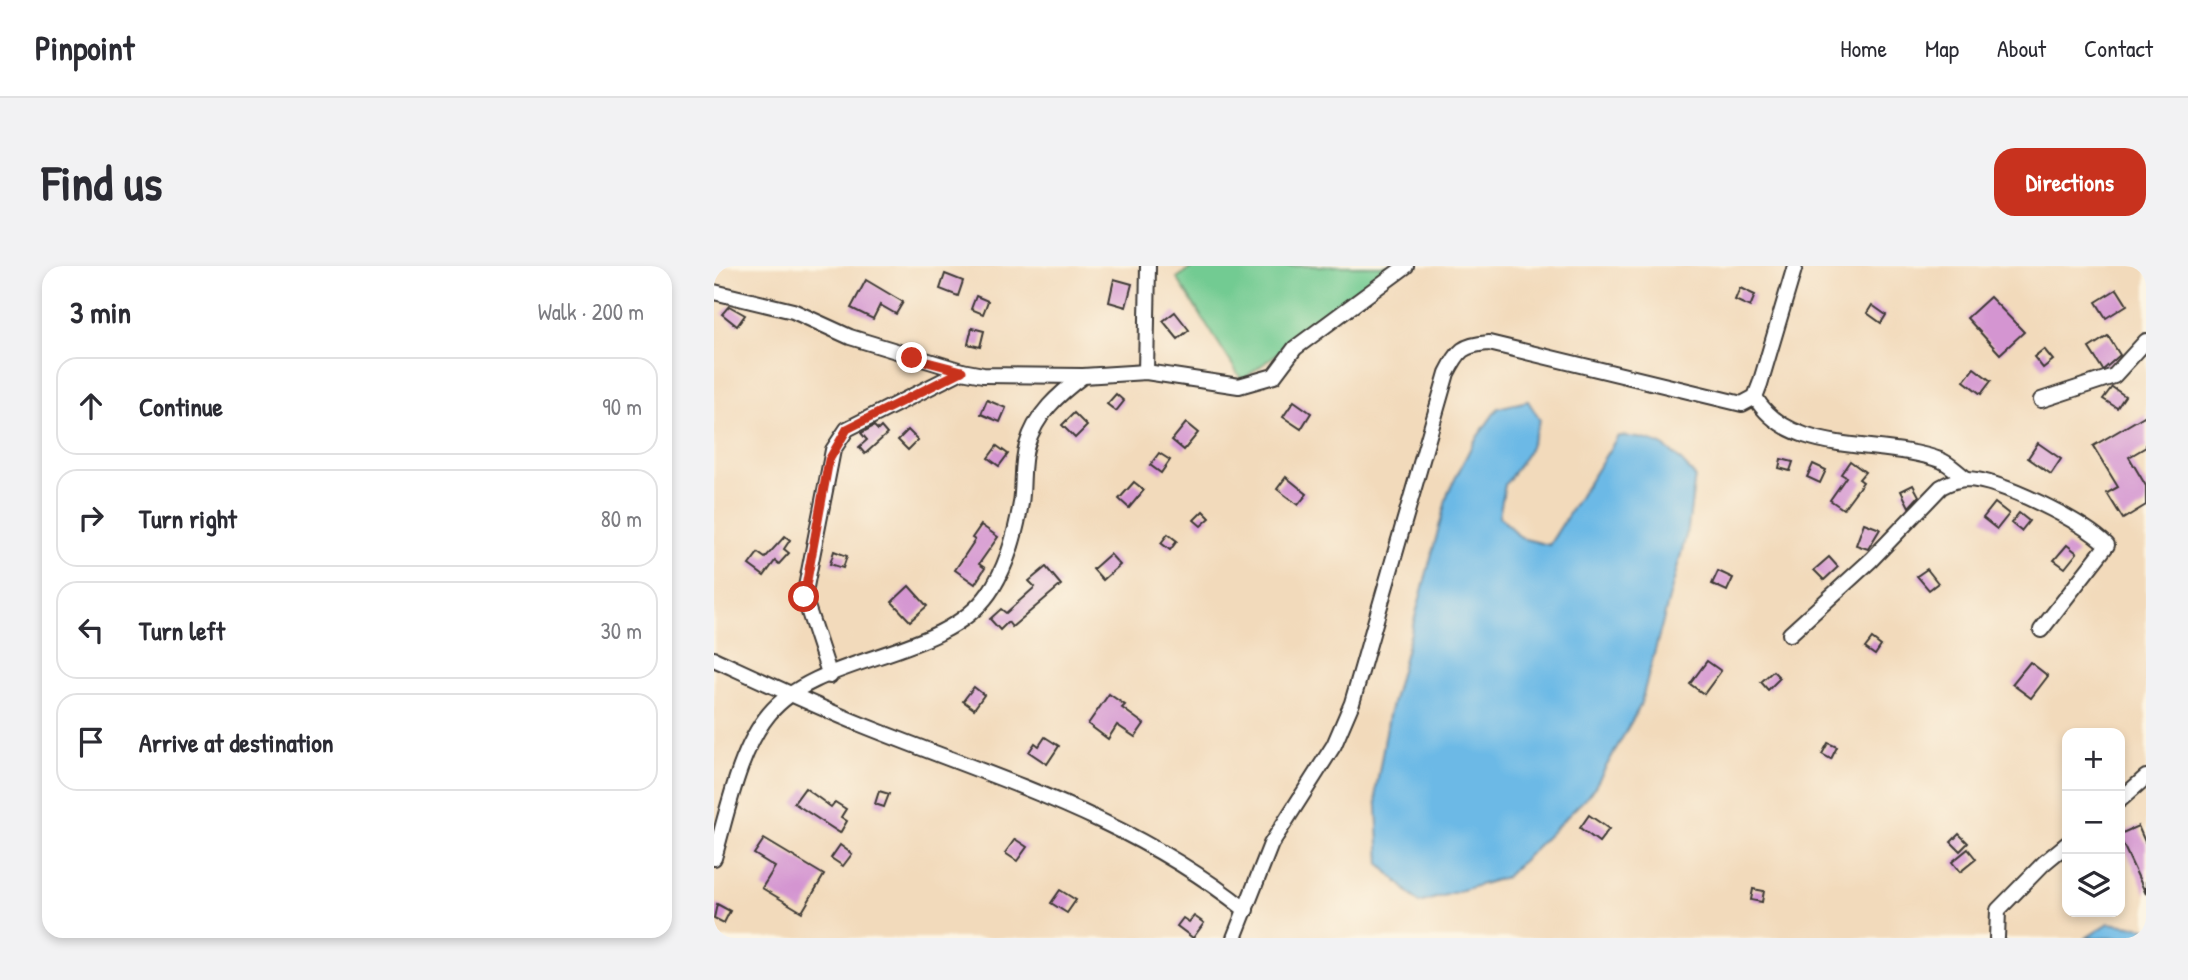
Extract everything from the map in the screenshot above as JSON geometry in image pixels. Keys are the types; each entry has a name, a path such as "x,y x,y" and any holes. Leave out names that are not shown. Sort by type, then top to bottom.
{"street":[{"path":"1146,372 1148,266"},
{"path":"714,292 793,311 850,337 962,371 984,375 1083,376 1146,372 1239,387 1274,376 1295,348 1406,266"},
{"path":"1234,938 1272,844 1334,745 1352,703 1447,373 1456,356 1468,344 1489,343 1742,404 1755,397 1795,266"},
{"path":"2040,400 2114,376 2146,341"},
{"path":"830,676 804,597 833,450 847,429 962,371"},
{"path":"714,858 734,789 755,737 768,715 789,693 941,631 978,607 998,579 1013,536 1021,503 1027,443 1051,403 1083,376"},
{"path":"1755,397 1763,411 1777,422 1804,434 1840,444 1908,451 1943,461 1966,479"},
{"path":"1790,634 1871,560 1941,486 1953,480 1966,479 1981,481 2046,506 2107,545 2041,630"},
{"path":"714,659 860,724 1001,777 1122,829 1162,850 1246,910"},
{"path":"2125,796 2146,777"},
{"path":"1997,938 1998,910 2062,848"}],"green space":[{"path":"1194,266 1393,266 1242,380 1177,278"}],"water":[{"path":"1528,401 1540,420 1528,452 1505,485 1499,516 1521,538 1549,545 1618,436 1644,439 1662,446 1695,476 1688,528 1640,706 1592,792 1506,877 1419,903 1380,864 1376,789 1389,715 1448,493 1473,443 1498,408"},
{"path":"2109,923 2146,928 2146,938 2086,938"}],"building":[{"path":"945,274 963,281 958,296 940,289"},
{"path":"1114,279 1132,284 1126,307 1109,302"},
{"path":"866,280 903,302 896,314 880,305 873,319 851,308"},
{"path":"1740,288 1755,295 1750,307 1735,300"},
{"path":"2117,289 2127,305 2106,318 2096,302"},
{"path":"976,296 988,301 983,314 971,309"},
{"path":"1990,297 2024,332 2000,354 1967,318"},
{"path":"1872,305 1886,315 1881,323 1867,313"},
{"path":"729,306 745,315 737,326 722,314"},
{"path":"1175,312 1189,330 1178,339 1163,321"},
{"path":"972,328 984,331 980,347 968,344"},
{"path":"2108,336 2120,355 2103,370 2089,348"},
{"path":"2044,349 2053,360 2043,368 2034,357"},
{"path":"1974,368 1991,381 1981,394 1964,381"},
{"path":"2112,387 2125,396 2117,408 2103,399"},
{"path":"1116,394 1124,401 1116,411 1107,404"},
{"path":"987,400 1006,408 1000,422 981,414"},
{"path":"1294,401 1311,413 1301,429 1283,417"},
{"path":"1074,413 1087,426 1075,438 1062,425"},
{"path":"2146,415 2146,447 2129,457 2146,486 2146,505 2123,519 2107,493 2118,487 2093,446"},
{"path":"1186,423 1198,433 1184,450 1172,440"},
{"path":"874,426 878,430 881,427 887,434 865,454 859,447 867,440 861,433"},
{"path":"908,430 918,440 908,450 898,440"},
{"path":"2038,443 2061,459 2051,474 2028,458"},
{"path":"997,446 1008,454 999,466 988,458"},
{"path":"1159,453 1170,460 1161,473 1150,465"},
{"path":"1781,459 1793,462 1790,471 1779,468"},
{"path":"1850,461 1865,472 1859,479 1863,482 1843,509 1830,500 1846,477 1841,474"},
{"path":"1813,464 1826,470 1820,483 1807,477"},
{"path":"1286,477 1307,494 1298,505 1277,489"},
{"path":"1134,482 1144,490 1129,508 1119,499"},
{"path":"1913,485 1919,496 1909,507 1901,491"},
{"path":"1995,503 2009,514 1997,529 1983,518"},
{"path":"1203,511 1210,518 1201,526 1194,520"},
{"path":"2019,513 2029,521 2021,531 2011,523"},
{"path":"1864,523 1880,529 1868,549 1856,545"},
{"path":"981,525 998,537 979,564 985,568 975,584 955,570 975,540 972,538"},
{"path":"1168,534 1177,541 1170,550 1161,543"},
{"path":"785,536 790,540 784,549 789,553 779,564 775,561 764,576 749,565 758,553 765,558"},
{"path":"2067,545 2077,553 2065,568 2054,560"},
{"path":"834,551 847,556 843,568 830,564"},
{"path":"1110,554 1120,565 1103,580 1093,569"},
{"path":"1829,557 1838,567 1824,580 1814,570"},
{"path":"1046,567 1061,585 1012,627 1008,622 1000,630 990,619 1001,609 1006,613 1035,587 1029,581"},
{"path":"1927,569 1938,583 1929,590 1917,576"},
{"path":"1718,571 1733,578 1727,591 1712,584"},
{"path":"909,586 927,606 910,621 892,602"},
{"path":"1872,639 1881,646 1875,655 1865,648"},
{"path":"1707,661 1721,671 1704,694 1690,684"},
{"path":"2030,662 2048,676 2031,698 2012,684"},
{"path":"1773,671 1780,678 1768,690 1761,682"},
{"path":"974,687 984,695 974,709 963,701"},
{"path":"1109,694 1125,705 1122,708 1144,724 1135,737 1117,725 1108,739 1088,724"},
{"path":"1045,737 1059,746 1047,764 1029,752 1035,743 1039,746"},
{"path":"1828,743 1837,747 1831,759 1822,754"},
{"path":"805,788 831,807 835,802 846,809 841,817 847,821 840,833 794,803"},
{"path":"879,791 889,794 884,807 875,804"},
{"path":"1589,815 1609,829 1599,842 1580,828"},
{"path":"2138,826 2146,844 2146,894 2125,849 2125,832"},
{"path":"1959,834 1968,843 1960,851 1951,842"},
{"path":"764,839 824,875 802,912 762,888 775,867 754,854"},
{"path":"1015,839 1027,847 1017,861 1005,853"},
{"path":"840,845 852,854 843,866 831,858"},
{"path":"1968,849 1976,859 1960,872 1952,862"},
{"path":"1753,889 1764,891 1762,902 1751,900"},
{"path":"1060,890 1076,900 1067,913 1051,903"},
{"path":"717,904 730,911 724,923 714,918"},
{"path":"1194,916 1204,923 1193,938 1177,926 1183,918 1189,922"}],"route":[{"path":"804,597 829,460 838,440 847,429 962,371 912,358"}]}
